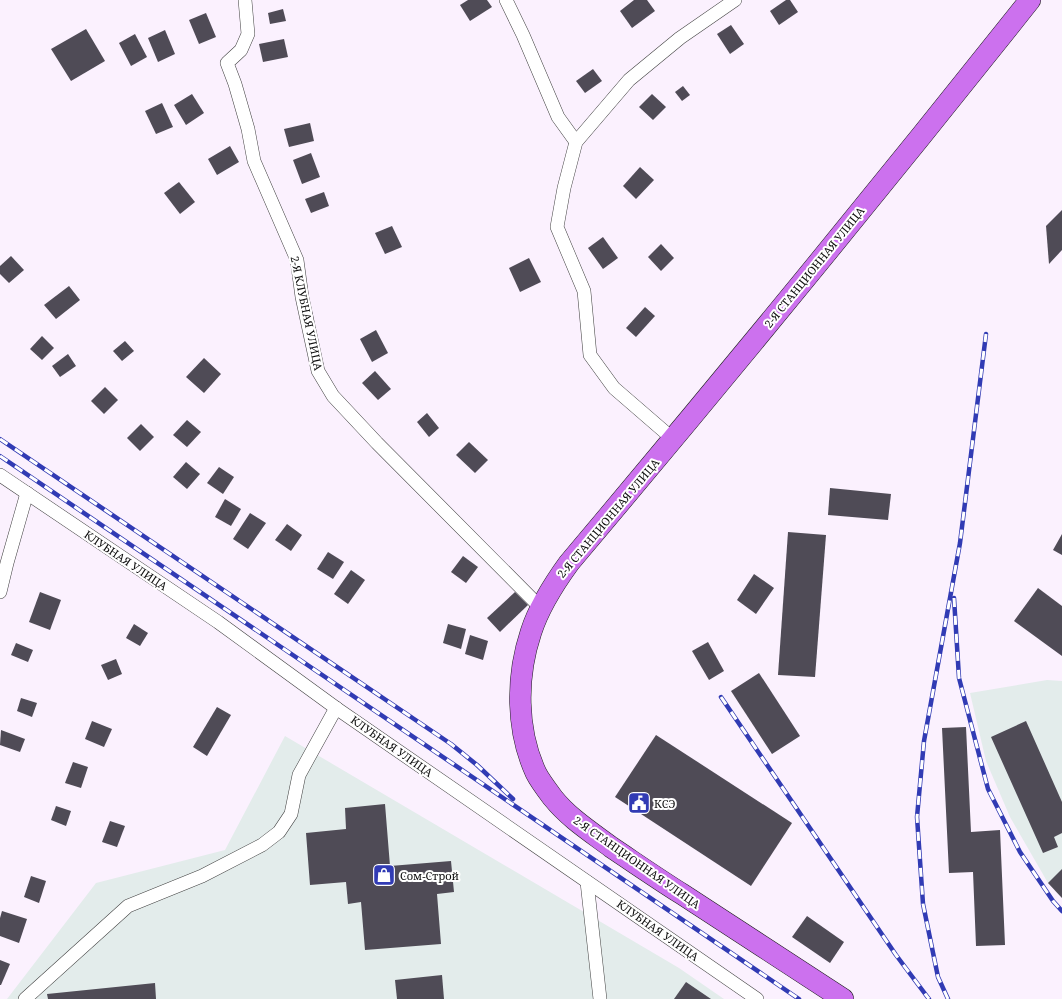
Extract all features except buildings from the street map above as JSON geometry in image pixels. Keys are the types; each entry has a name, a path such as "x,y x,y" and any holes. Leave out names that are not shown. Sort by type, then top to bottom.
{"main road":[{"name":"2-Я СТАНЦИОННАЯ УЛИЦА","path":"843,999 648,872 578,823 554,799 536,773 523,732 520,697 522,667 530,633 541,608 555,583 569,563 673,439 949,102 1030,0"}],"street":[{"name":"2-Я КЛУБНАЯ УЛИЦА","path":"245,0 248,34 241,50 227,63 248,128 254,161 297,260 302,297 318,370 333,396 376,443 541,608"},
{"path":"506,0 523,35 558,117 576,142"},
{"path":"673,439 614,388 590,355 584,291 557,227 564,188 576,142 629,80 680,38 735,0"},
{"name":"КЛУБНАЯ УЛИЦА","path":"0,475 218,622 336,708 757,999"},
{"path":"0,592 27,494"},
{"path":"25,999 128,906 202,876 262,845 279,832 291,814 299,775 336,708"},
{"path":"587,882 600,999"}],"shaded area":[{"path":"1047,680 1062,681 1062,898 1048,883 1010,817 986,761 970,693"},
{"path":"285,736 679,968 724,999 7,999 96,883 225,850"}],"railway":[{"path":"948,999 938,977 923,904 917,817 924,741 960,543 986,334"},
{"path":"0,439 451,744 477,765 513,799"},
{"path":"0,456 799,999"},
{"path":"954,598 959,678 988,789 1020,852 1053,901 1062,911"},
{"path":"721,697 896,955 929,999"}],"place":[{"name":"КСЭ","path":"639,803"},
{"name":"Сом-Строй","path":"384,875"}]}
